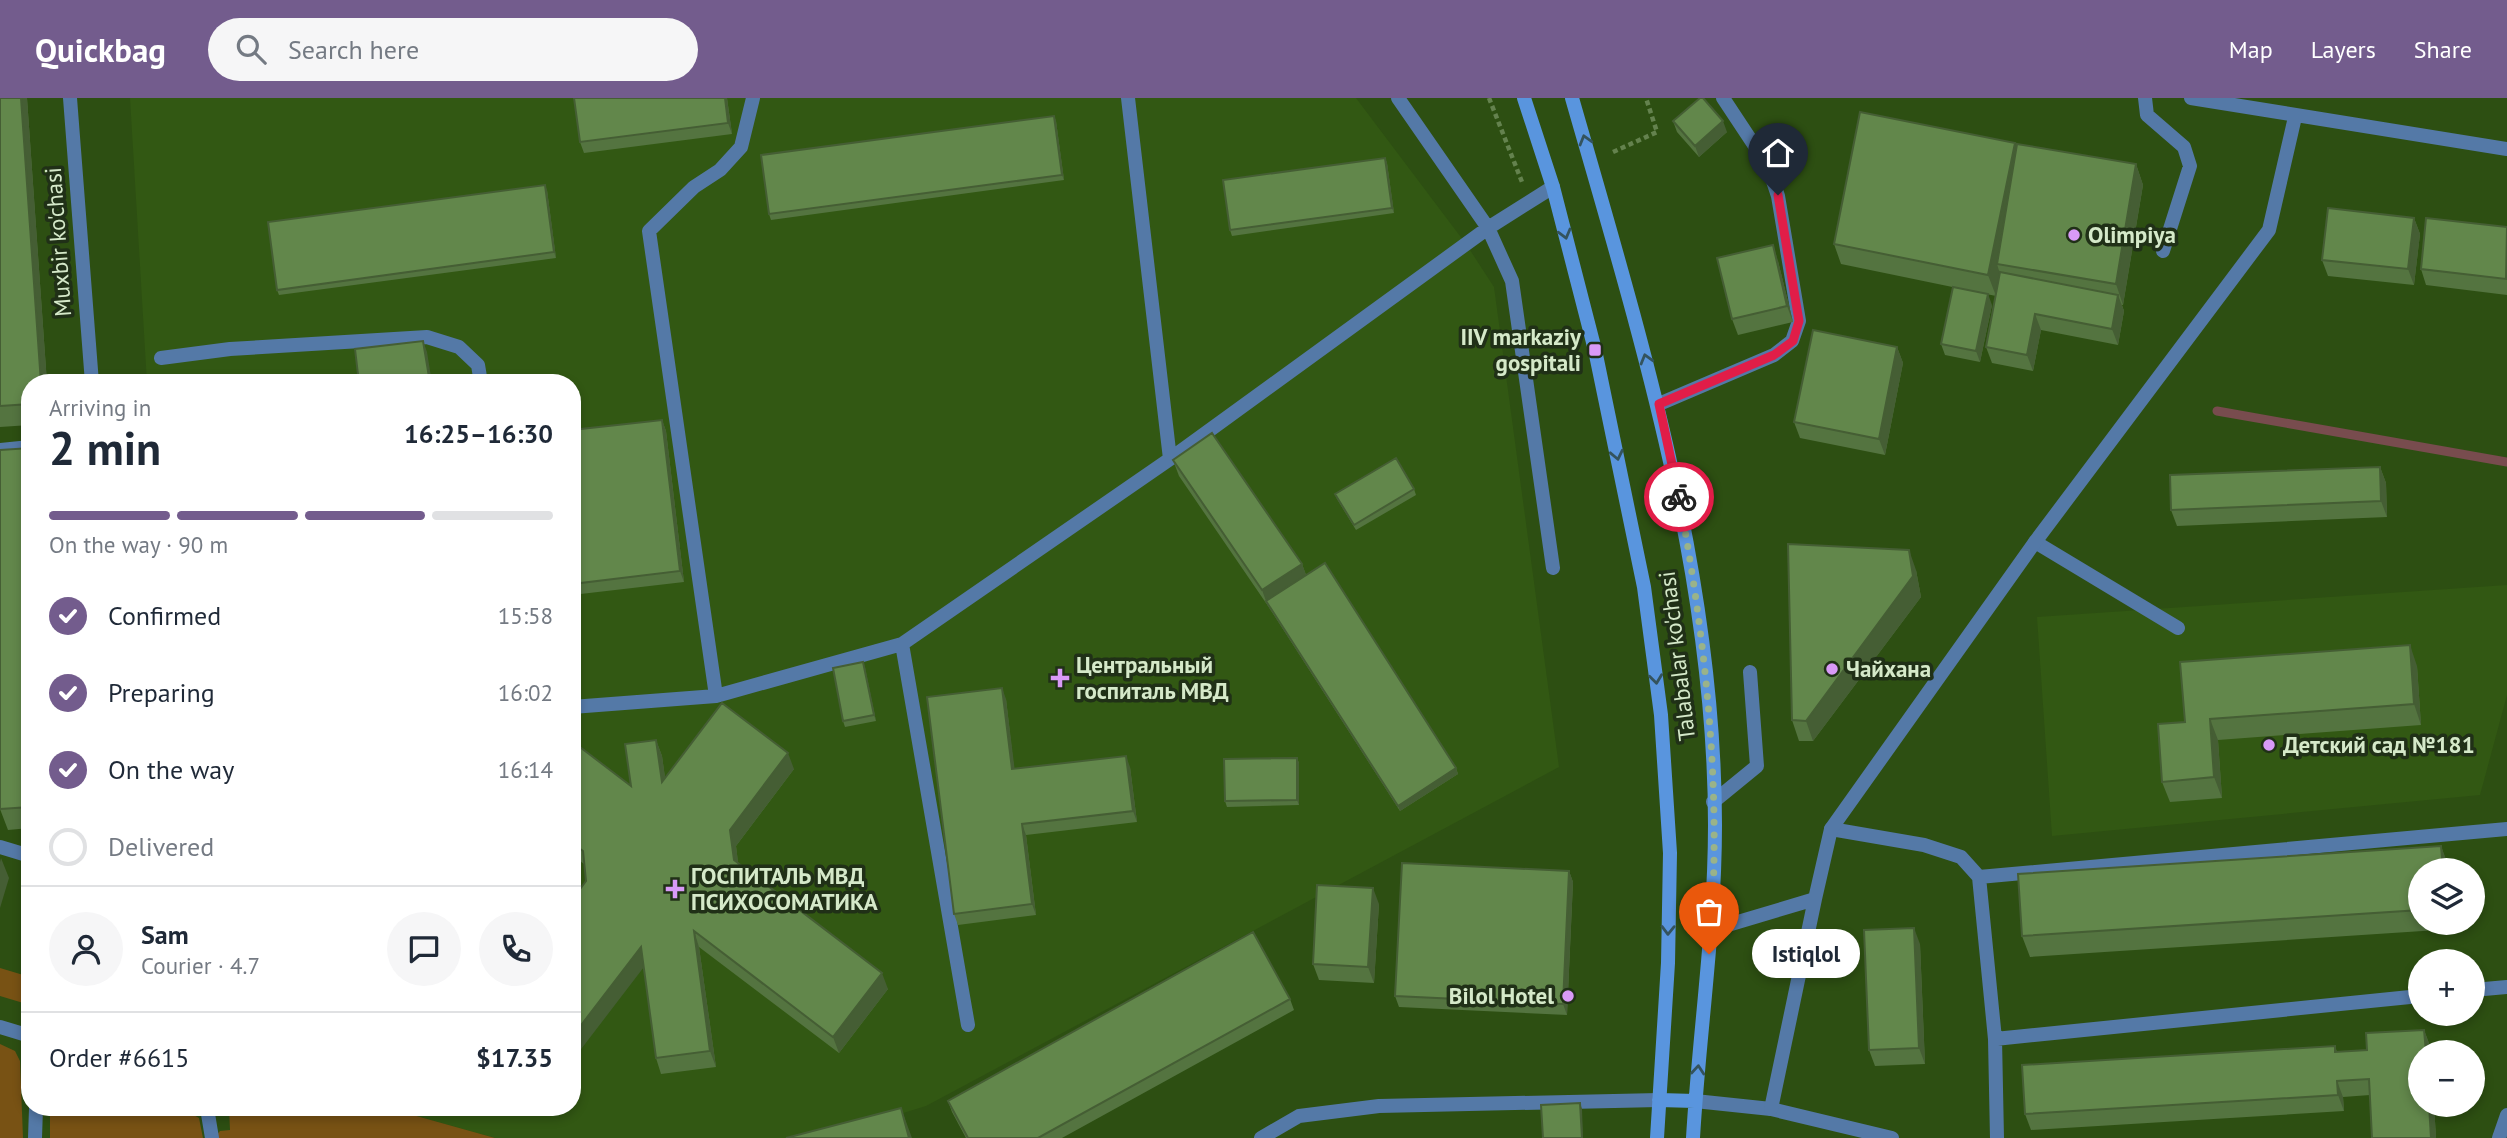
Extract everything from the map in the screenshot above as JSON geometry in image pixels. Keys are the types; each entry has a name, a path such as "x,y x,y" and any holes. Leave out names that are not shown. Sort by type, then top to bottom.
{"main road":[{"name":"Talabalar ko'chasi","path":"1524,98 1553,187 1595,350 1644,587 1661,715 1670,853 1668,963 1657,1138"},
{"name":"Talabalar ko'chasi","path":"1573,98 1659,404 1679,500 1710,708 1713,802 1712,930 1693,1138"},
{"path":"1659,1100 1695,1101"}],"street":[{"name":"Muxbir ko'chasi","path":"70,98 91,374"},
{"path":"716,696 649,231 694,187 720,170 741,147 753,98"},
{"path":"1128,98 1170,459"},
{"path":"1398,98 1488,228 1512,281 1553,568"},
{"path":"1659,404 1774,355 1793,341 1799,321 1778,195 1768,166 1723,98"},
{"path":"2145,98 2147,115 2184,147 2190,166 2163,251"},
{"path":"2191,98 2295,117 2507,149"},
{"path":"1771,1108 1831,829 2035,542 2269,230 2295,117"},
{"path":"581,706 716,696 902,644 1170,459 1488,228 1553,187"},
{"path":"160,358 230,349 427,337 459,347 478,365 480,374"},
{"path":"0,450 21,448"},
{"path":"2035,542 2178,628"},
{"path":"902,644 968,1025"},
{"path":"1713,802 1757,766 1750,672"},
{"path":"1831,829 1924,845 1961,857 1979,877 1995,1039 1997,1138"},
{"path":"1979,877 2507,829"},
{"path":"0,847 21,853"},
{"path":"1712,930 1815,899"},
{"path":"2485,989 2507,987"},
{"path":"1995,1039 2408,997"},
{"path":"0,1027 21,1033"},
{"path":"1261,1138 1299,1116 1379,1106 1659,1100"},
{"path":"1695,1101 1771,1108 1892,1138"},
{"path":"2499,1138 2507,1115"},
{"path":"35,1138 36,1116"},
{"path":"208,1116 212,1138"}],"path":[{"path":"1489,98 1530,201"},
{"path":"1613,152 1657,132 1646,98"}],"shaded area":[{"name":"Центральный госпиталь МВД","path":"130,98 1356,98 1466,244 1494,287 1559,767 926,1106 822,1138 495,1138 417,1116 581,1116 581,374 146,374"},
{"name":"Детский сад №181","path":"2507,585 2507,695 2480,795 2052,836 2037,617"},
{"path":"0,968 21,974 21,1002 0,996"},
{"path":"0,1044 15,1051 20,1061 23,1138 0,1138"},
{"path":"50,1116 195,1116 199,1118 203,1138 50,1138"},
{"path":"229,1116 417,1116 495,1138 214,1138 220,1131 230,1130"}],"building":[{"path":"0,98 21,98 40,374 21,374 21,405 0,406"},
{"path":"574,98 725,98 728,123 580,142"},
{"path":"1703,98 1723,121 1695,146 1673,121"},
{"path":"1860,112 2015,143 1988,275 1834,244"},
{"path":"1054,116 1062,175 769,214 761,155"},
{"name":"Olimpiya","path":"2017,144 2136,164 2116,284 1997,264"},
{"path":"1385,158 1392,208 1230,230 1223,180"},
{"path":"545,185 554,252 277,290 268,222"},
{"path":"2328,208 2414,218 2408,269 2322,260"},
{"path":"2426,218 2507,227 2506,279 2421,269"},
{"path":"1773,245 1787,306 1732,319 1717,258"},
{"path":"2000,272 2118,295 2112,329 2035,314 2027,355 1986,347"},
{"path":"1953,287 1988,294 1976,351 1941,344"},
{"path":"1813,330 1897,347 1879,439 1794,422"},
{"path":"423,341 428,374 358,374 355,349"},
{"path":"662,420 680,571 581,583 581,429"},
{"path":"1212,433 1302,564 1262,590 1173,460"},
{"path":"21,449 21,808 0,809 0,450"},
{"path":"1396,458 1414,489 1354,525 1335,494"},
{"path":"2380,467 2381,501 2171,510 2170,475"},
{"name":"Чайхана","path":"1788,544 1909,550 1913,576 1806,721 1792,720"},
{"path":"1325,563 1456,768 1398,806 1266,601"},
{"path":"2410,645 2414,704 2210,719 2214,777 2162,782 2158,724 2185,722 2180,662"},
{"path":"863,662 874,715 843,721 833,668"},
{"path":"1002,688 1012,769 1126,756 1133,811 1022,824 1032,904 954,914 927,697"},
{"path":"722,703 788,753 730,830 734,860 882,973 833,1037 694,931 710,1051 656,1058 641,947 581,1025 581,888 586,881 581,850 581,748 631,786 625,744 656,740 662,782"},
{"path":"1297,758 1297,800 1225,801 1224,759"},
{"path":"2441,846 2442,858 2408,858 2408,911 2022,936 2018,874"},
{"path":"1402,863 1569,871 1563,1004 1395,996"},
{"path":"1317,885 1373,888 1368,967 1313,964"},
{"path":"1914,928 1919,1048 1869,1050 1864,930"},
{"path":"1253,932 1290,999 1038,1138 968,1138 948,1101"},
{"path":"2424,1030 2425,1040 2408,1040 2408,1117 2430,1117 2431,1138 2372,1138 2369,1079 2337,1081 2338,1095 2025,1114 2022,1065 2335,1046 2335,1052 2367,1050 2366,1033"},
{"path":"1580,1103 1582,1138 1543,1138 1541,1105"},
{"path":"901,1108 909,1138 786,1138"}],"waterway":[{"path":"2217,411 2507,462"}],"way so far":[{"path":"1679,497 1710,708 1715,823 1709,954"}],"place":[{"name":"Olimpiya","path":"2074,235"},
{"name":"IIV markaziy gospitali","path":"1595,350"},
{"name":"Чайхана","path":"1832,669"},
{"name":"Центральный госпиталь МВД","path":"1060,678"},
{"name":"Детский сад №181","path":"2269,745"},
{"name":"ГОСПИТАЛЬ МВД ПСИХОСОМАТИКА","path":"675,889"},
{"name":"Istiqlol","path":"1709,954"},
{"name":"Bilol Hotel","path":"1568,996"}],"route":[{"path":"1679,497 1659,404 1774,355 1793,341 1799,321 1778,195"}]}
